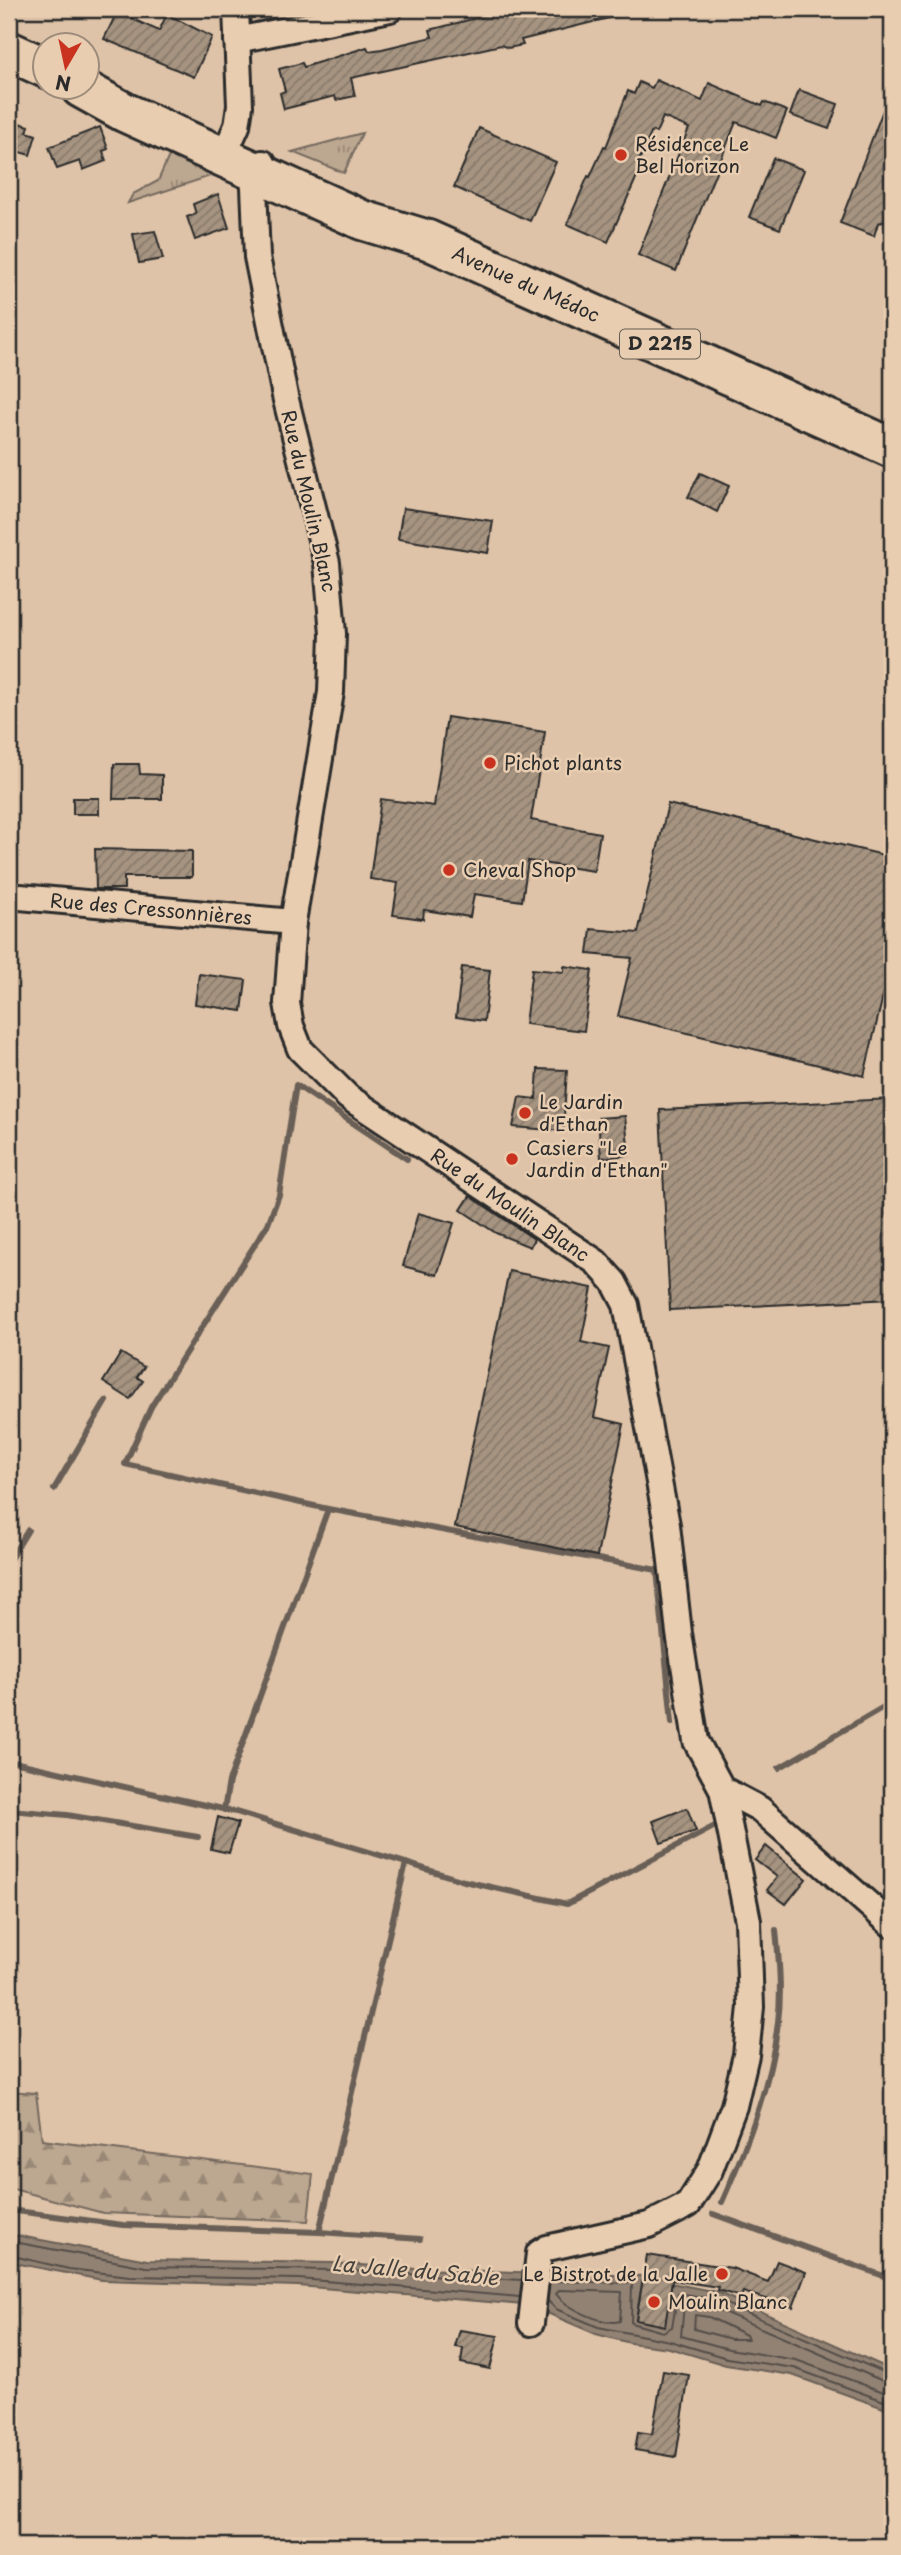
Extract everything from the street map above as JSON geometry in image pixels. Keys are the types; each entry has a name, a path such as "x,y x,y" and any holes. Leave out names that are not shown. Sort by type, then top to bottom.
{"main road":[{"path":"9,51 32,62"},
{"name":"Avenue du Médoc","path":"102,86 130,94 227,149"},
{"name":"Avenue du Médoc","path":"102,100 124,112 227,149 262,165 362,220 428,240 892,448"}],"street":[{"path":"227,149 237,126 240,106 236,9"},
{"path":"237,40 356,13 390,9"},
{"name":"Rue du Moulin Blanc","path":"262,165 254,196 259,268 285,396 327,563 332,622 331,692 293,922 287,1003 300,1049 319,1072 379,1120 534,1218 596,1262 614,1282 626,1305 667,1525 679,1633 696,1741 722,1789 748,1922 751,2007 746,2055 734,2106 717,2155 688,2205 672,2215 649,2225 547,2248 539,2253 531,2323"},
{"name":"Rue des Cressonnières","path":"9,896 293,922"},
{"path":"722,1789 760,1809 892,1925"}],"green space":[{"path":"362,133 344,173 292,152"},
{"path":"172,149 226,171 128,203 133,194 158,181"},
{"path":"9,2091 36,2093 42,2140 313,2174 308,2221 103,2213 9,2188"}],"water":[{"name":"La Jalle du Sable","path":"9,2234 147,2260 332,2263 418,2269 643,2276 636,2320 665,2325 671,2283 717,2292 892,2370 892,2411 792,2375 726,2365 669,2348 630,2343 596,2334 547,2313 547,2307 298,2286 102,2280 9,2262"}],"building":[{"path":"511,9 621,9 621,15 521,40 523,45 508,48 501,45 351,78 355,96 336,100 335,96 284,109 280,93 285,91 279,69 302,63 304,67 367,47 369,51 382,49 432,37 430,30"},
{"path":"117,12 159,31 167,14 212,37 194,77 104,39"},
{"path":"656,80 702,101 709,83 762,106 764,102 787,111 776,138 736,122 676,271 638,255 689,128 663,117 656,133 652,131 638,163 642,165 608,242 567,224 588,176 590,177 604,146 606,147 628,91 634,94 639,82 652,88"},
{"path":"891,89 892,212 889,221 878,223 874,236 840,223"},
{"path":"799,90 838,104 829,129 790,115"},
{"path":"9,120 29,126 27,132 36,135 30,155 9,149"},
{"path":"100,127 108,149 103,151 106,161 83,170 80,161 57,169 49,147"},
{"path":"479,128 556,162 530,221 454,187"},
{"path":"773,158 804,170 780,229 749,217"},
{"path":"218,194 229,228 195,240 187,217 196,214 193,204"},
{"path":"155,231 163,259 139,263 133,234"},
{"path":"700,473 729,486 717,512 688,497"},
{"path":"403,508 493,521 488,553 398,539"},
{"path":"447,717 545,732 531,820 600,833 594,871 528,861 522,901 474,894 470,917 424,910 423,919 393,915 398,883 370,879 381,799 434,806"},
{"path":"114,764 139,764 140,774 162,775 162,799 113,799"},
{"path":"73,798 99,798 99,814 73,814"},
{"path":"668,804 892,857 892,958 864,1076 618,1016 632,958 588,954 591,929 638,933"},
{"path":"95,849 192,851 192,877 124,877 124,889 96,889"},
{"path":"564,966 592,970 584,1031 525,1024 532,969 564,972"},
{"path":"462,967 490,970 484,1021 456,1017"},
{"path":"199,974 246,980 242,1011 195,1004"},
{"path":"538,1069 567,1070 563,1131 513,1127 519,1097 536,1099"},
{"path":"892,1099 892,1299 670,1310 660,1110"},
{"path":"625,1116 629,1155 601,1158 598,1118"},
{"path":"470,1196 534,1239 530,1247 496,1233 461,1210"},
{"path":"418,1213 454,1223 437,1275 403,1266"},
{"path":"509,1271 592,1288 581,1342 609,1348 594,1417 624,1424 597,1556 455,1527"},
{"path":"121,1353 144,1367 137,1377 143,1381 130,1399 103,1382"},
{"path":"687,1808 696,1831 661,1843 653,1821"},
{"path":"218,1817 238,1823 229,1853 211,1849"},
{"path":"766,1846 806,1879 786,1904 767,1890 777,1877 755,1860"},
{"path":"647,2255 732,2268 768,2282 777,2261 806,2272 793,2307 743,2292 741,2297 717,2290 718,2287 672,2280 665,2326 636,2320"},
{"path":"460,2330 498,2336 490,2369 461,2363 463,2348 455,2347"},
{"path":"663,2371 689,2375 676,2457 635,2450 638,2432 652,2434"}],"waterway":[{"path":"224,1810 229,1781 328,1509 125,1464 151,1407 268,1224 279,1195 296,1085 407,1159"},
{"path":"54,1489 106,1401"},
{"path":"328,1509 657,1570 672,1722"},
{"path":"9,1561 28,1530"},
{"path":"779,1768 892,1702"},
{"path":"9,1761 236,1812 406,1863 319,2232"},
{"path":"9,1790 12,1793 9,1811"},
{"path":"10,1810 67,1815 198,1837"},
{"path":"406,1863 464,1881 567,1904 717,1825"},
{"path":"827,1885 843,1898"},
{"path":"722,2202 757,2114 775,2045 780,1999 776,1930"},
{"path":"880,1930 892,1940"},
{"path":"9,2210 123,2225 319,2232 420,2239"},
{"path":"713,2214 892,2279"}],"place":[{"name":"Résidence Le Bel Horizon","path":"621,155"},
{"name":"Pichot plants","path":"490,763"},
{"name":"Cheval Shop","path":"449,870"},
{"name":"Le Jardin d'Ethan","path":"525,1113"},
{"name":"Casiers \"Le Jardin d'Ethan\"","path":"512,1159"},
{"name":"Le Bistrot de la Jalle","path":"722,2274"},
{"name":"Moulin Blanc","path":"654,2302"}]}
